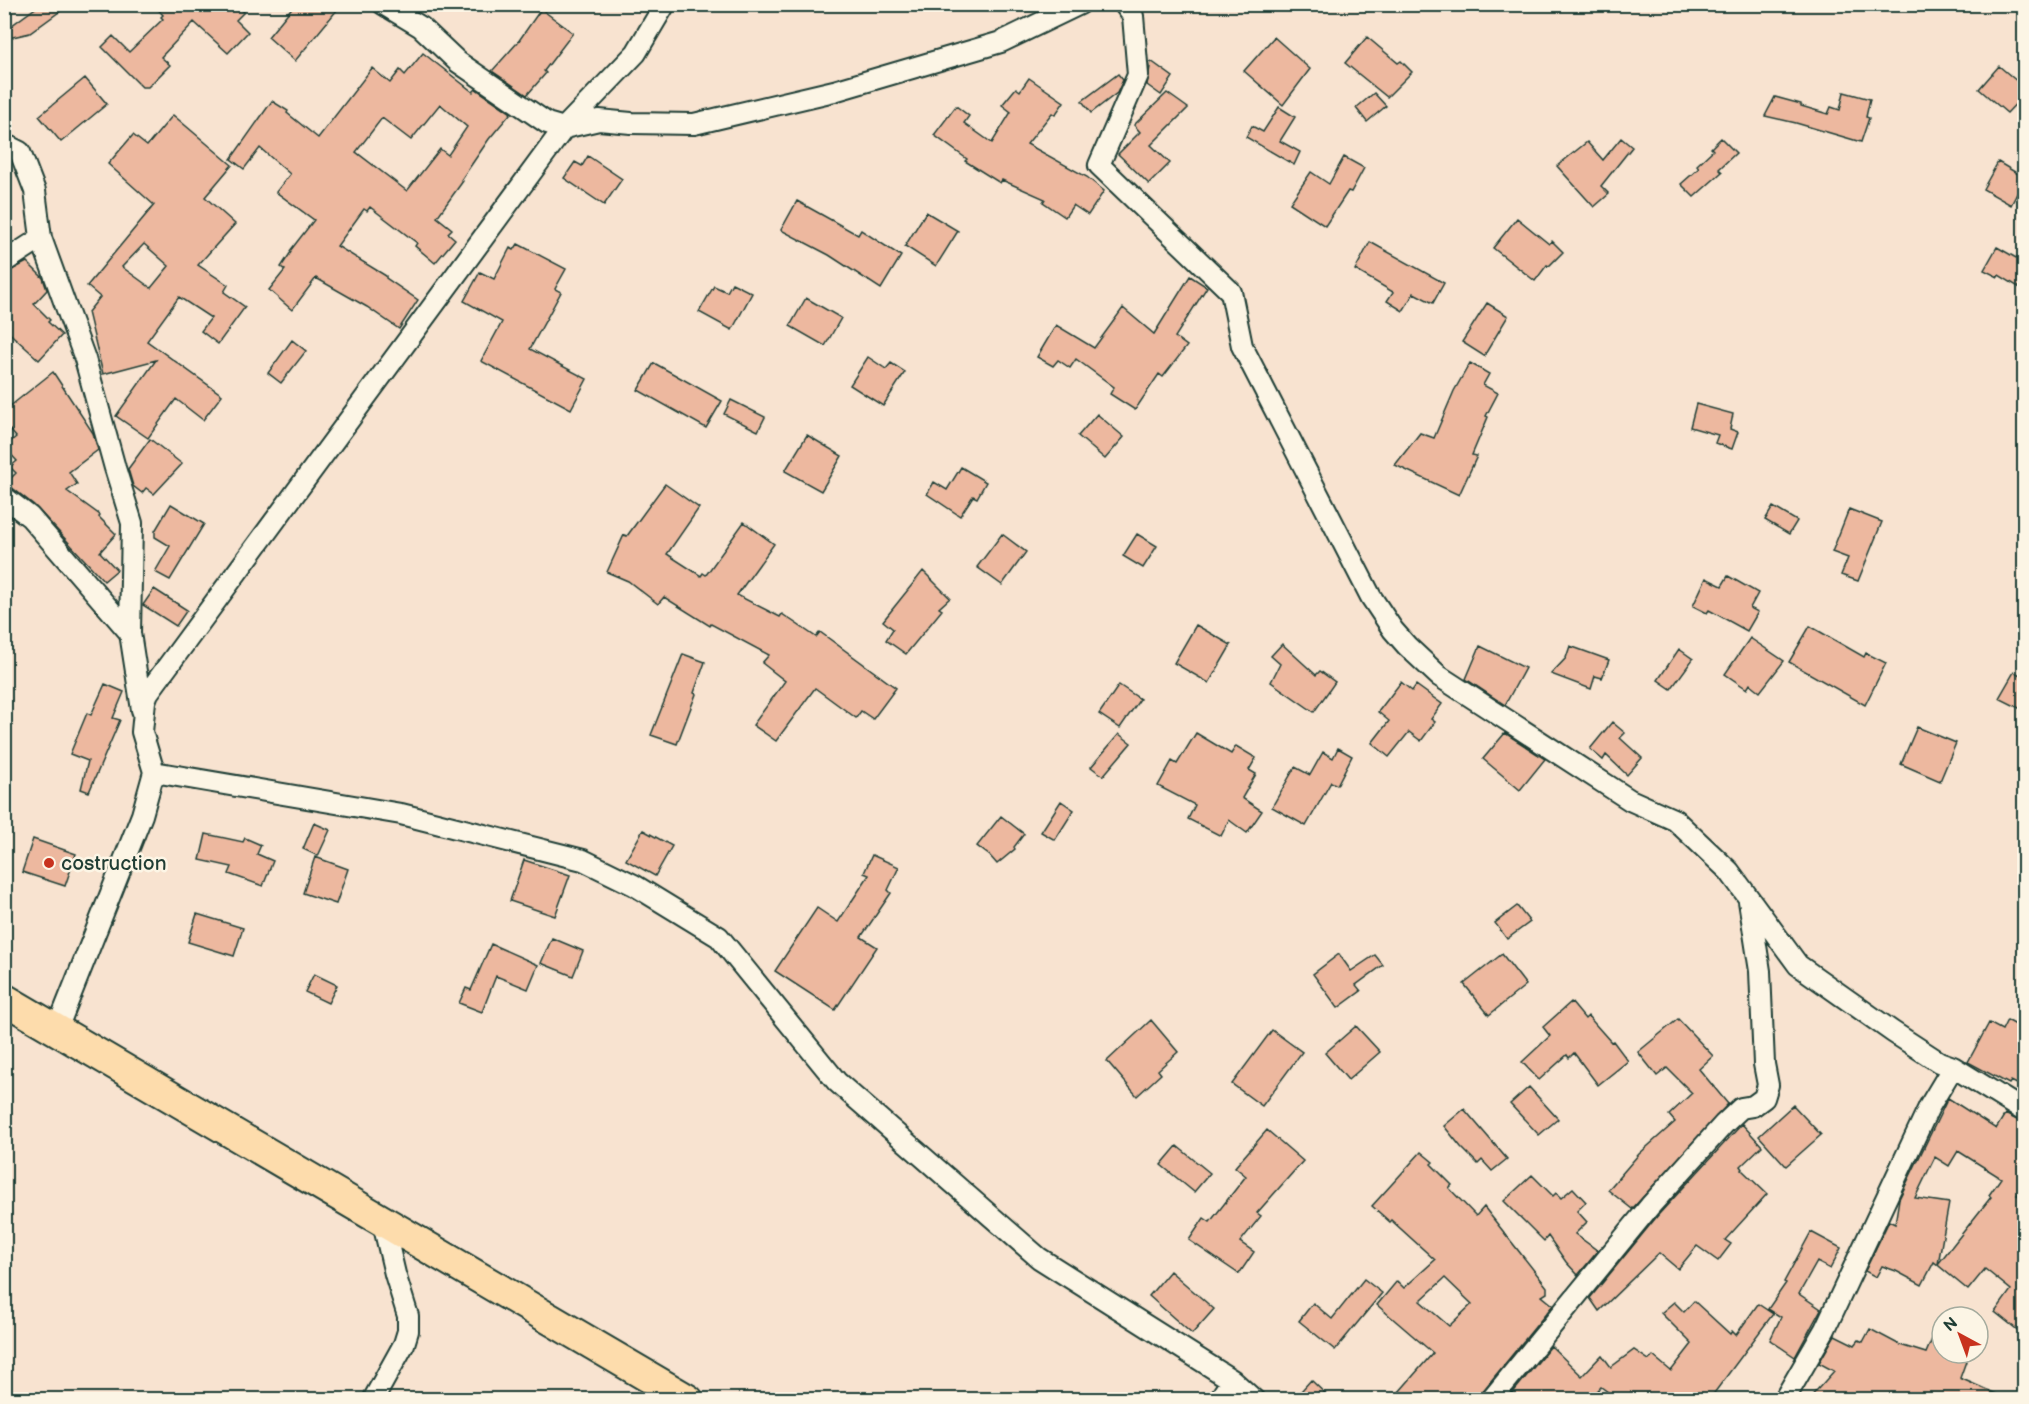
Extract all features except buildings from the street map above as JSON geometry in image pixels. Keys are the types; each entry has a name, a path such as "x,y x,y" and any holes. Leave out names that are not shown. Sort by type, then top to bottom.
{"main road":[{"path":"4,999 688,1400"}],"street":[{"path":"382,4 421,27 458,62 547,123 564,128 599,120 694,124 834,91 1001,42 1080,4"},
{"path":"57,1029 142,815 154,772 142,732 148,693 564,128 636,53 665,4"},
{"path":"1124,4 1133,16 1138,75 1099,165 1231,292 1242,346 1371,597 1393,630 1439,676 1630,800 1675,820 1729,871 1798,965 1939,1062 1953,1067 2025,1111"},
{"path":"4,144 20,152 35,191 41,238 86,359 132,523 130,633 143,717"},
{"path":"4,262 41,238"},
{"path":"4,497 30,517 130,633"},
{"path":"154,772 401,814 583,860 634,885 718,937 837,1082 1039,1258 1232,1380 1254,1400"},
{"path":"1491,1400 1650,1206 1724,1124 1742,1108 1753,1106 1764,1098 1768,1085 1764,1064 1760,971 1748,896"},
{"path":"1784,1400 1825,1329 1929,1107 1953,1067"},
{"path":"373,1400 404,1344 408,1331 408,1316 382,1219"},
{"path":"1219,1400 1232,1380"}],"place":[{"name":"costruction","path":"49,863"}]}
